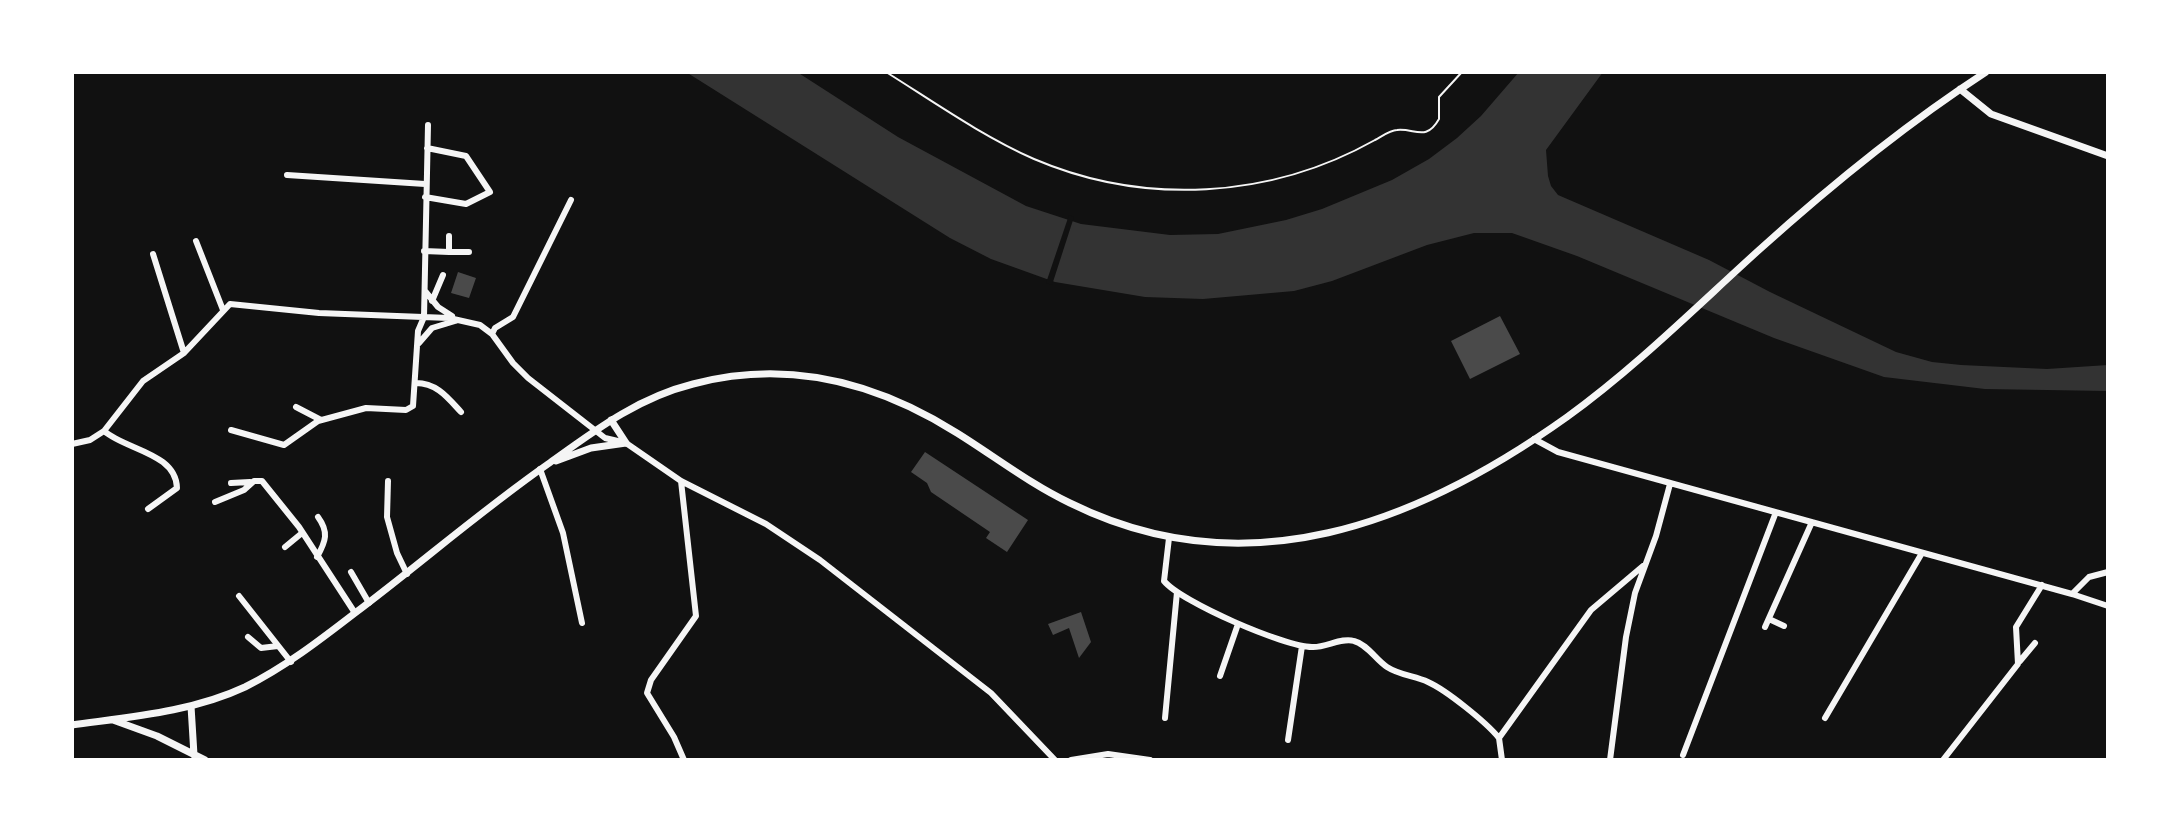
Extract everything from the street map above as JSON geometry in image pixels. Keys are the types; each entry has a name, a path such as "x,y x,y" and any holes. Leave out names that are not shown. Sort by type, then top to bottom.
{"street":[{"path":"72,725 191,706 240,689 291,662 595,429 662,393 730,376 785,374 841,381 882,394 929,416 1073,505 1108,520 1169,538 1243,545 1344,530 1434,495 1485,470 1534,439 1605,388 1857,166 1986,72"},
{"path":"1960,89 1991,114 2108,156"},
{"path":"231,430 281,445 289,443 307,427 322,420 366,408 408,409 414,405 418,331 424,317 428,125"},
{"path":"425,197 466,204 490,192 466,156 427,148"},
{"path":"287,175 425,184"},
{"path":"492,334 495,328 513,317 571,200"},
{"path":"449,236 449,252"},
{"path":"196,241 223,310"},
{"path":"424,251 469,252"},
{"path":"153,254 184,353"},
{"path":"432,301 443,275"},
{"path":"425,291 449,314 480,325 492,334 528,378 605,438 626,443 681,481 766,524 820,560 991,693 1055,760"},
{"path":"72,444 90,440 104,431 143,381 184,353 228,305 238,303 319,313 463,320"},
{"path":"418,346 432,328 463,320"},
{"path":"416,383 433,385 461,412"},
{"path":"296,407 322,420"},
{"path":"611,420 626,443"},
{"path":"104,431 166,464 172,472 176,489 148,509"},
{"path":"1534,439 1558,452 2042,585 2108,606"},
{"path":"543,467 591,448 626,443"},
{"path":"543,467 563,533 582,623"},
{"path":"231,483 259,480 264,483 302,533 355,613"},
{"path":"215,502 238,493 254,481"},
{"path":"388,481 387,517 397,553 407,574"},
{"path":"681,481 696,616 651,680 647,693 684,760"},
{"path":"1610,760 1626,637 1643,566 1656,536 1670,484"},
{"path":"238,493 242,501"},
{"path":"1683,755 1776,512"},
{"path":"317,557 326,539 318,517"},
{"path":"1765,627 1812,522"},
{"path":"285,547 302,533"},
{"path":"1169,538 1164,581 1177,592 1238,624 1302,646 1316,648 1357,642 1388,668 1429,682 1485,723 1499,738 1502,760"},
{"path":"1825,718 1922,553"},
{"path":"1499,738 1591,610 1643,566"},
{"path":"351,572 369,603"},
{"path":"2072,594 2089,577 2108,572"},
{"path":"2018,664 2016,627 2042,585"},
{"path":"1165,718 1177,592"},
{"path":"239,596 291,662"},
{"path":"1769,619 1784,626"},
{"path":"1220,676 1238,624"},
{"path":"248,637 261,648 278,646"},
{"path":"1943,760 2035,643"},
{"path":"1288,740 1302,646"},
{"path":"191,706 194,755"},
{"path":"111,720 157,736 205,760"},
{"path":"1071,760 1108,754 1150,760"}],"path":[{"path":"886,72 1008,147 1050,165 1111,183 1197,191 1244,186 1288,176 1342,157 1394,130 1416,134 1427,132 1439,119 1439,97 1462,72"}],"shaded area":[{"path":"686,72 797,72 898,137 1026,206 1081,224 1170,235 1218,234 1286,220 1322,209 1392,180 1429,159 1457,138 1481,116 1519,72 1603,72 1546,150 1548,176 1558,195 1709,260 1896,352 1932,362 1961,365 2047,369 2108,365 2108,391 1985,389 1884,377 1774,338 1577,256 1512,233 1474,233 1427,245 1332,281 1294,291 1203,299 1145,297 1055,282 991,259 950,238"}],"pier":[{"path":"1069,215 1074,217 1052,285 1046,283"}],"building":[{"path":"458,272 476,278 469,298 451,293"},
{"path":"1500,316 1520,354 1470,379 1451,341"},
{"path":"925,452 1028,520 1007,552 986,538 990,532 931,492 927,483 911,472"},
{"path":"1081,612 1091,642 1079,658 1069,628 1053,635 1048,624"}]}
